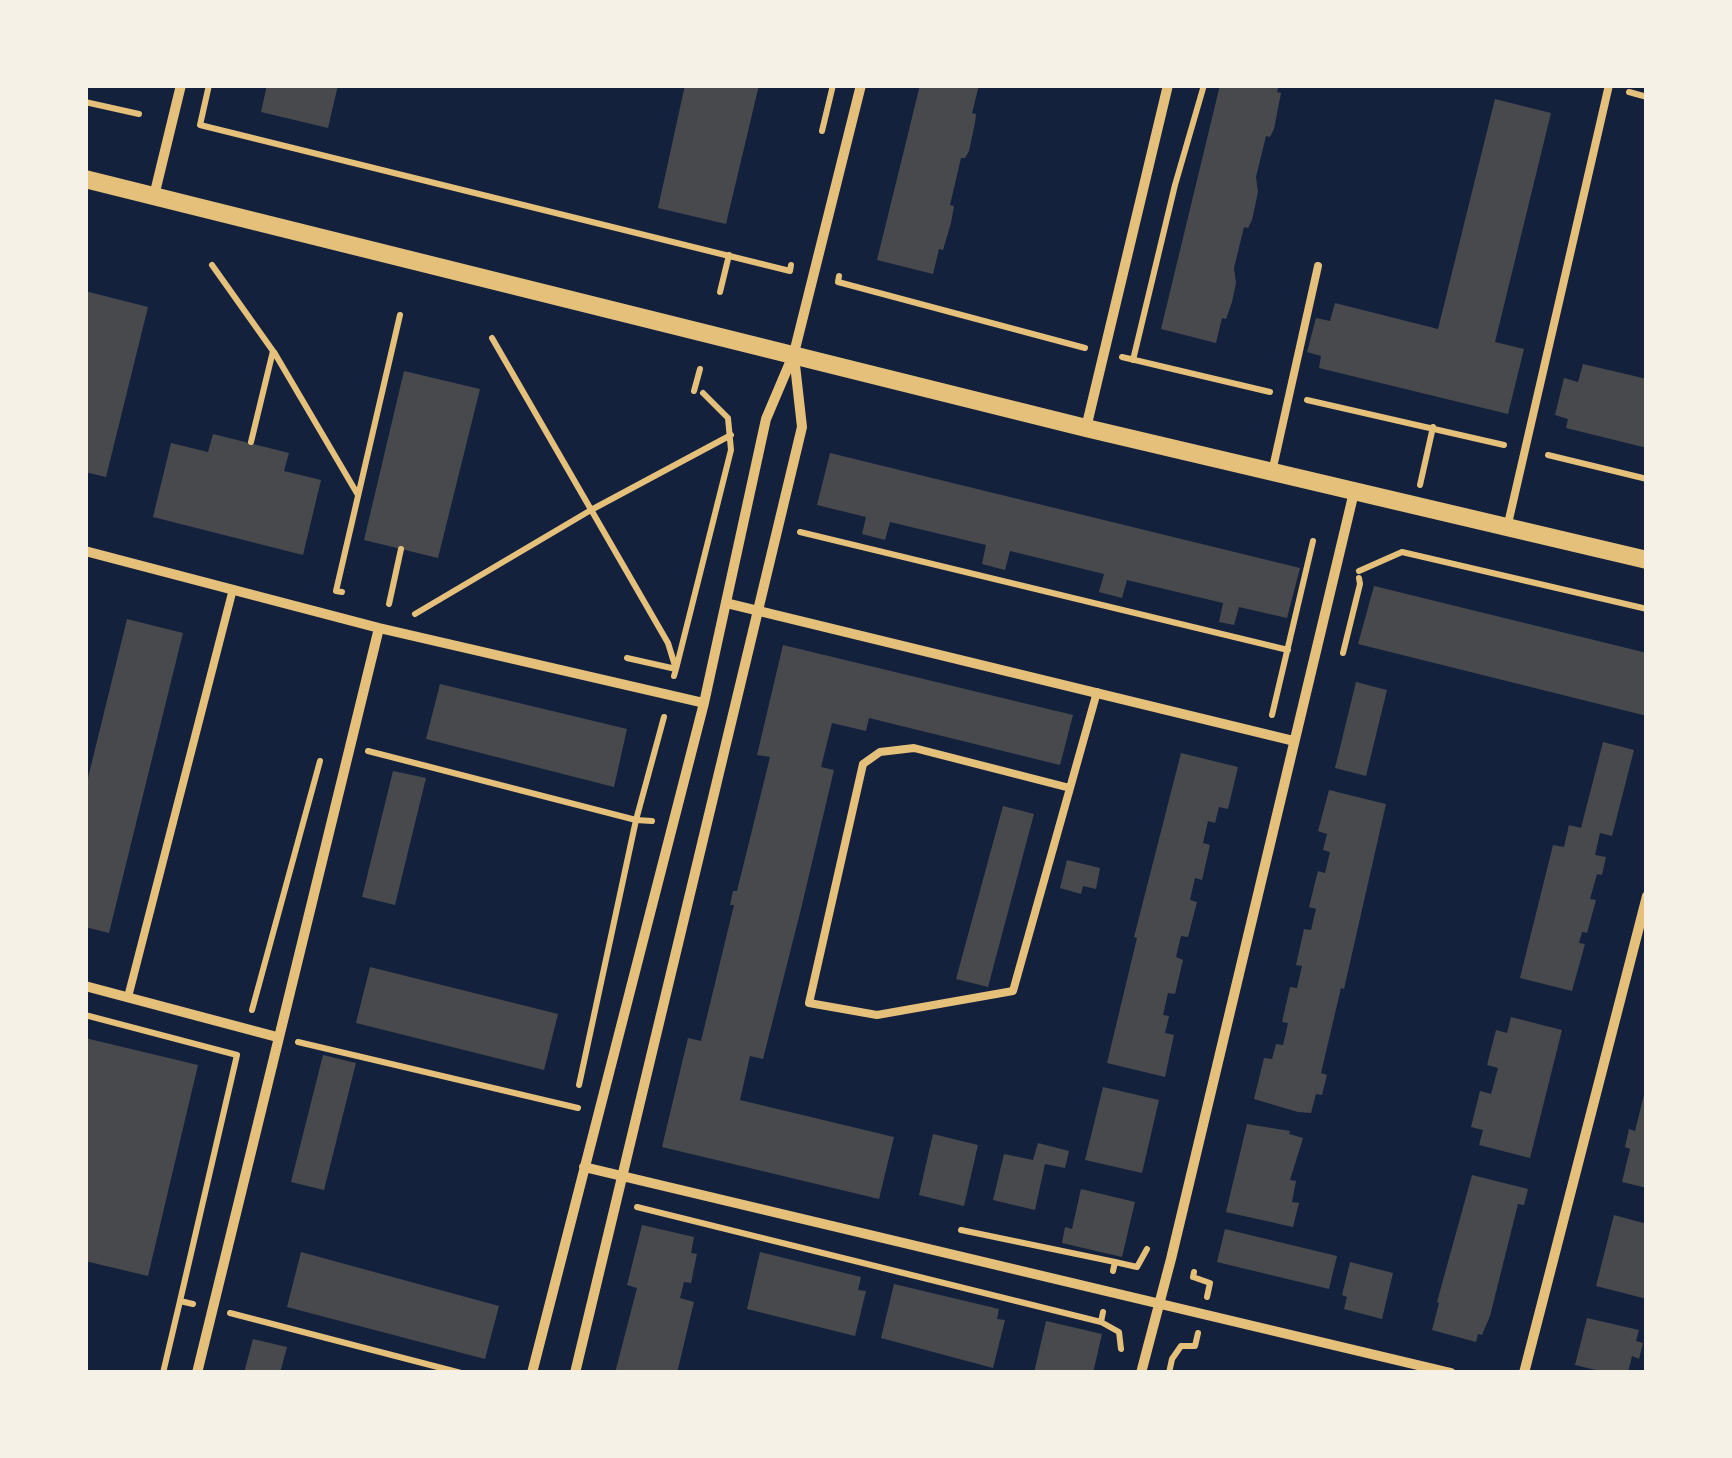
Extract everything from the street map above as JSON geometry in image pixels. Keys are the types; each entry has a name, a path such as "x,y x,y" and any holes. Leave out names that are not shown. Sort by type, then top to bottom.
{"street":[{"path":"154,196 181,85"},
{"path":"532,1373 704,702 766,419 794,353 861,85"},
{"path":"1086,428 1168,85"},
{"path":"85,179 1086,428 1647,560"},
{"path":"575,1373 802,427 794,353"},
{"path":"1141,1373 1354,492"},
{"path":"85,551 379,628 704,702"},
{"path":"726,603 1294,741"},
{"path":"198,1373 379,628"},
{"path":"1524,1373 1647,896"},
{"path":"85,986 277,1037"},
{"path":"584,1167 1451,1373"}],"lane":[{"path":"1507,528 1609,85"},
{"path":"1272,472 1318,266"},
{"path":"128,997 234,588"},
{"path":"1070,788 914,748 880,752 863,764 809,1003 877,1015 1014,991 1097,692"}],"path":[{"path":"209,85 200,125 790,271"},
{"path":"1134,360 1175,185 1204,85"},
{"path":"85,102 139,114"},
{"path":"720,292 729,255"},
{"path":"212,265 273,351 358,495"},
{"path":"838,282 1105,353 1506,446"},
{"path":"350,594 336,591 400,314"},
{"path":"492,338 668,643 676,669"},
{"path":"250,442 273,351"},
{"path":"570,1124 636,820 731,450 723,410 699,392 700,369"},
{"path":"421,612 590,510 731,435"},
{"path":"1548,455 1647,479"},
{"path":"779,528 1314,658"},
{"path":"389,604 401,549"},
{"path":"1340,664 1360,584 1357,572 1402,552 1647,609"},
{"path":"379,601 439,616"},
{"path":"621,657 676,669"},
{"path":"349,746 636,820 673,823"},
{"path":"85,1015 237,1055 163,1373"},
{"path":"277,1037 598,1113"},
{"path":"637,1207 1101,1322 1118,1332 1122,1345 1118,1359"},
{"path":"1101,1322 1115,1262 1137,1267 1146,1254 1150,1235"},
{"path":"1169,1373 1181,1346 1194,1346 1203,1313 1210,1283 1193,1278 1195,1264"},
{"path":"180,1301 461,1373"}],"building":[{"path":"267,85 338,85 328,128 261,112"},
{"path":"685,85 759,85 726,224 658,208"},
{"path":"920,85 979,85 969,151 961,158 950,205 954,206 951,223 933,274 877,260"},
{"path":"1220,85 1279,85 1277,92 1281,93 1274,129 1270,137 1266,136 1256,177 1258,192 1252,220 1248,228 1244,227 1234,268 1232,302 1226,319 1222,318 1216,343 1161,329"},
{"path":"1495,99 1551,113 1495,342 1524,349 1508,414 1319,368 1321,356 1307,352 1316,318 1330,321 1335,303 1438,329"},
{"path":"85,291 148,307 106,477 85,472"},
{"path":"1583,364 1647,379 1647,448 1566,428 1568,419 1555,415 1564,378 1578,382"},
{"path":"404,371 480,389 438,558 364,540"},
{"path":"213,434 289,453 284,471 321,480 303,555 153,517 171,443 208,452"},
{"path":"830,453 1300,568 1287,618 1239,607 1234,625 1219,622 1223,603 1127,580 1122,598 1099,592 1104,574 1010,551 1005,570 982,564 986,545 890,522 885,540 862,534 866,517 817,505"},
{"path":"1374,586 1647,653 1647,716 1358,644"},
{"path":"127,619 183,633 109,933 85,927 85,790"},
{"path":"783,645 1073,715 1060,765 869,718 866,731 832,723 821,767 834,770 801,909 763,1059 750,1056 740,1100 894,1137 879,1199 662,1147 688,1038 701,1041 734,905 730,905 733,891 737,891 770,757 757,755"},
{"path":"1356,682 1387,690 1366,776 1335,768"},
{"path":"440,684 627,729 614,787 426,739"},
{"path":"1603,742 1634,750 1612,836 1600,833 1595,855 1606,857 1590,899 1596,900 1587,933 1582,932 1579,943 1585,944 1572,991 1520,978 1553,845 1564,847 1569,825 1581,828"},
{"path":"1181,753 1238,767 1228,809 1219,807 1215,823 1208,821 1203,843 1210,845 1202,880 1195,878 1190,900 1197,902 1188,937 1181,936 1176,957 1183,960 1175,994 1168,993 1163,1015 1169,1016 1165,1033 1174,1035 1165,1077 1107,1063"},
{"path":"393,771 426,778 395,905 362,897"},
{"path":"1329,790 1386,804 1321,1073 1327,1075 1322,1095 1316,1094 1311,1113 1254,1099 1264,1058 1272,1059 1276,1044 1283,1045 1288,1023 1282,1022 1290,987 1297,988 1302,966 1296,965 1304,929 1311,930 1316,909 1309,907 1318,871 1325,873 1330,852 1323,850 1327,834 1318,831"},
{"path":"1003,806 1034,814 988,987 956,979"},
{"path":"1067,860 1100,868 1096,889 1083,886 1081,894 1060,888"},
{"path":"370,967 558,1014 544,1070 356,1023"},
{"path":"1511,1017 1562,1030 1530,1158 1479,1145 1483,1130 1471,1127 1480,1091 1491,1094 1498,1068 1487,1065 1496,1030 1507,1033"},
{"path":"85,1038 198,1065 148,1276 85,1261"},
{"path":"323,1055 356,1063 324,1190 291,1182"},
{"path":"1103,1087 1159,1100 1142,1173 1085,1160"},
{"path":"1646,1087 1647,1188 1622,1182 1630,1149 1625,1147 1629,1129 1635,1131"},
{"path":"1247,1124 1290,1131 1289,1134 1303,1138 1290,1180 1296,1181 1292,1202 1299,1203 1293,1227 1226,1212"},
{"path":"933,1134 978,1145 964,1206 919,1195"},
{"path":"1038,1143 1069,1151 1065,1168 1045,1164 1035,1210 993,1200 1004,1154 1033,1160"},
{"path":"1472,1175 1528,1189 1524,1205 1518,1204 1490,1316 1476,1342 1432,1330"},
{"path":"1081,1189 1135,1202 1122,1257 1062,1243 1065,1227 1072,1229"},
{"path":"1614,1215 1647,1224 1647,1299 1596,1286"},
{"path":"642,1225 694,1237 691,1253 697,1254 691,1283 684,1282 680,1298 694,1302 677,1373 615,1373 637,1288 627,1285"},
{"path":"1225,1229 1337,1256 1329,1289 1217,1262"},
{"path":"301,1252 499,1306 485,1359 287,1307"},
{"path":"760,1252 861,1277 858,1290 866,1291 855,1336 747,1309"},
{"path":"1350,1262 1393,1273 1382,1319 1344,1309 1347,1297 1342,1295"},
{"path":"894,1284 999,1309 997,1319 1005,1320 993,1368 881,1338"},
{"path":"1587,1318 1639,1330 1636,1341 1643,1343 1639,1359 1632,1356 1628,1373 1575,1365"},
{"path":"1046,1321 1102,1334 1093,1373 1034,1373"},
{"path":"253,1339 287,1347 280,1373 244,1373"}]}
